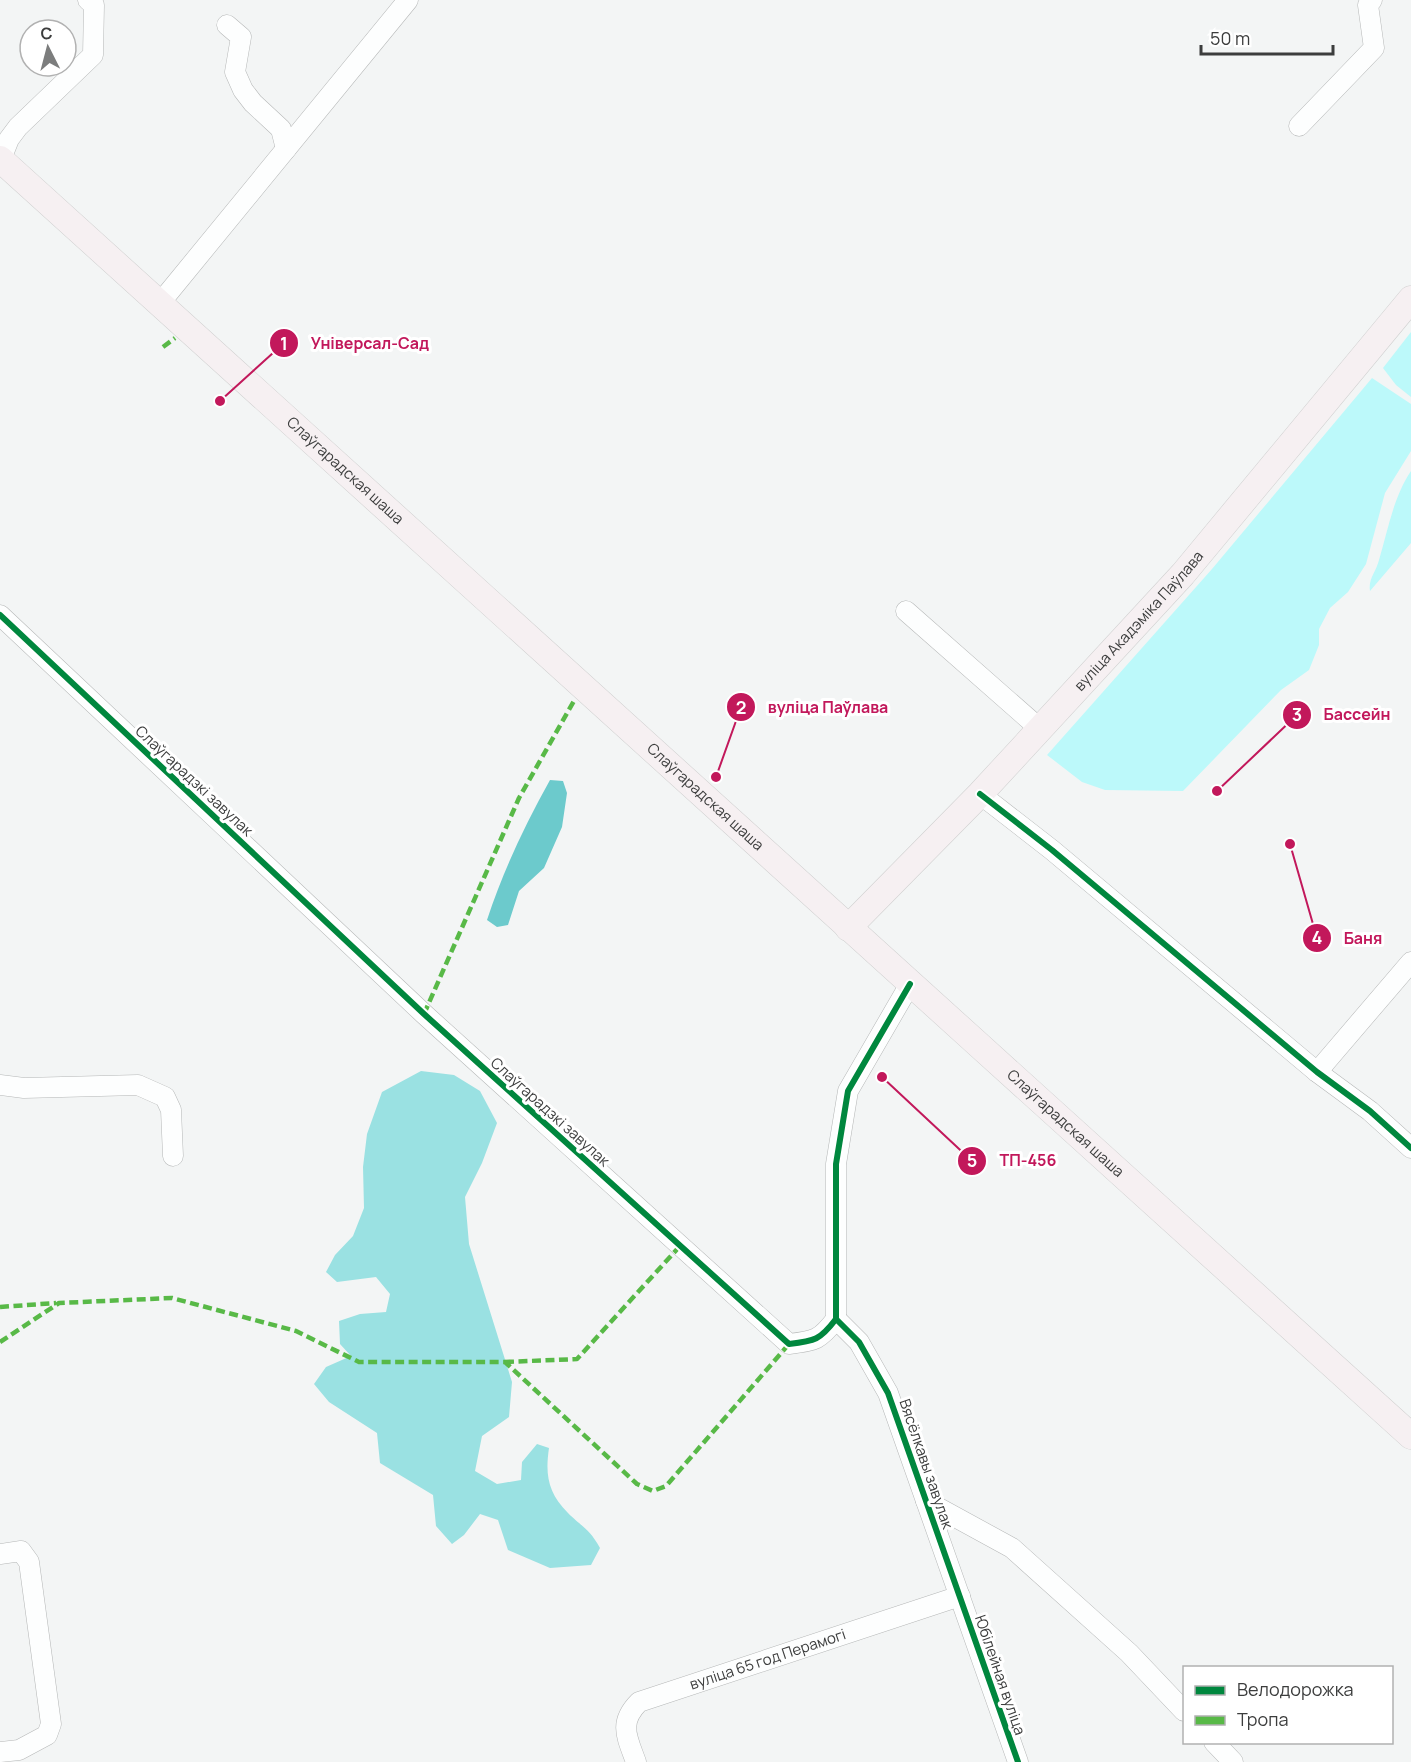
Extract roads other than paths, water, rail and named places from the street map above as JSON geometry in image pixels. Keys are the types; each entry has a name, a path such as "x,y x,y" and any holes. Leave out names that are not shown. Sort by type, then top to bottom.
{"main road":[{"name":"Слаўгарадская шаша","path":"0,159 1411,1436"},
{"name":"вуліца Акадэміка Паўлава","path":"848,928 980,794 1183,574 1411,299"}],"street":[{"path":"0,159 9,138 18,127 93,55 94,5 88,0"},
{"path":"160,303 408,0"},
{"path":"1299,126 1374,48 1368,5 1372,0"},
{"path":"227,25 241,38 235,72 243,90 253,104 280,129 286,149"},
{"path":"906,611 1040,729"},
{"name":"Слаўгарадзкі завулак","path":"0,615 424,1014 789,1344 806,1342 824,1335 836,1319"},
{"path":"980,794 1052,850 1317,1072 1370,1111 1411,1148"},
{"path":"1317,1072 1411,962"},
{"path":"836,1319 836,1164 848,1091 910,984"},
{"path":"0,1085 24,1088 138,1085 165,1097 171,1110 173,1156"},
{"name":"Вясёлкавы завулак","path":"836,1319 859,1342 888,1393 960,1596"},
{"path":"926,1501 1012,1548 1129,1653 1183,1709"},
{"path":"0,1554 21,1551 29,1562 51,1724 47,1735 19,1750 0,1752"},
{"name":"вуліца 65 год Перамогі","path":"636,1762 627,1737 626,1723 629,1712 639,1702 960,1596"},
{"name":"Юбілейная вуліца","path":"960,1596 1018,1762"},
{"path":"1215,1744 1233,1762"}],"place":[{"name":"Універсал-Сад","path":"220,401"},
{"name":"вуліца Паўлава","path":"716,777"},
{"name":"Бассейн","path":"1217,791"},
{"name":"Баня","path":"1290,844"},
{"name":"ТП-456","path":"882,1077"}]}
